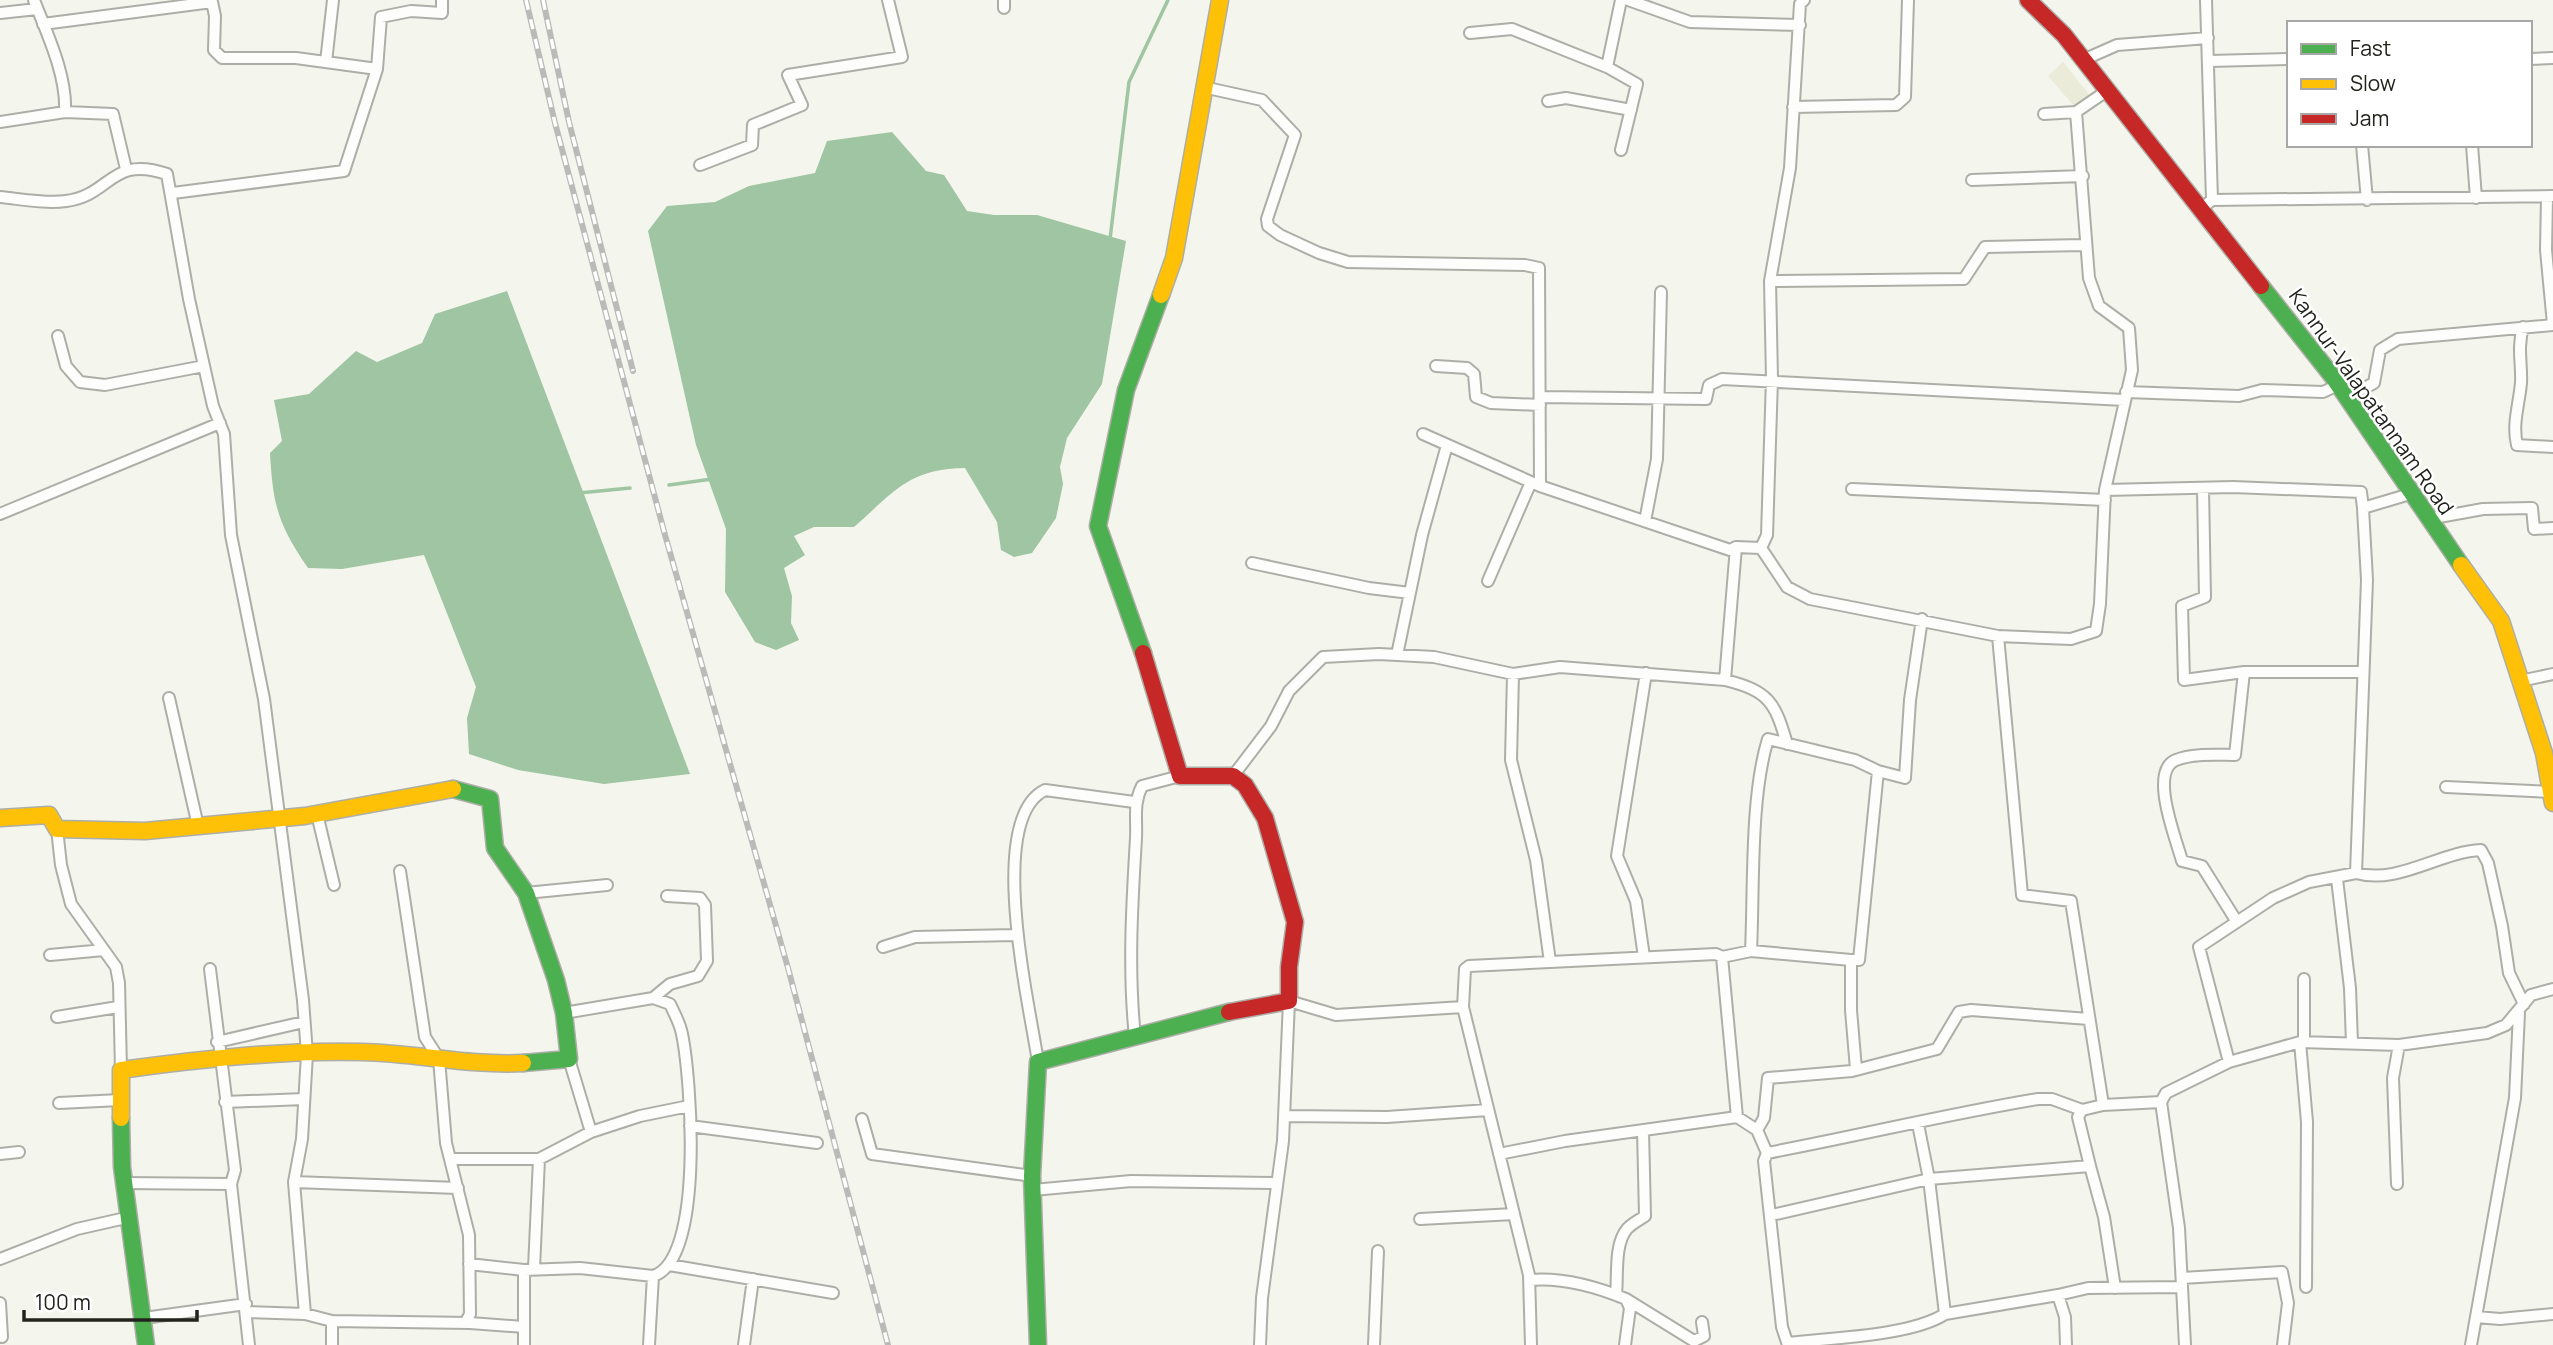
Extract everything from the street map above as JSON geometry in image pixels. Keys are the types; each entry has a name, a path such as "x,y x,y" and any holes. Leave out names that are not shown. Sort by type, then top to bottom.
{"street":[{"path":"326,62 333,0"},
{"path":"173,193 344,171 377,69 381,17 411,11 442,13 442,0"},
{"path":"700,165 752,145 753,125 802,105 788,75 902,57 888,0"},
{"path":"1180,776 1135,626 1098,526 1126,390 1174,258 1220,0"},
{"path":"1607,67 1620,0"},
{"path":"1628,0 1690,22 1800,25"},
{"path":"1761,548 1767,535 1772,379 1770,281 1790,168 1800,4 1804,0"},
{"path":"1793,107 1896,106 1905,97 1908,0"},
{"name":"Kannur-Valapatannam Road","path":"2028,0 2084,60 2207,204 2343,391 2410,494 2501,621 2548,753 2552,797"},
{"path":"1436,366 1467,368 1474,374 1476,397 1483,400 1540,401 1630,396 1658,400 1706,398 1709,385 1722,379 1772,379 2125,396 2239,396 2262,390 2343,391 2374,383 2380,350 2398,339 2553,324 2546,250 2550,197 2207,204 2209,61 2206,0"},
{"path":"43,24 212,1 215,16 214,50 222,58 296,58 377,69"},
{"path":"0,13 35,4 52,47 65,112"},
{"path":"1470,33 1512,29 1607,67 1637,84 1621,150"},
{"path":"2084,60 2117,45 2208,38"},
{"path":"2532,59 2553,58"},
{"path":"2209,61 2287,60"},
{"path":"1203,87 1262,100 1295,135 1267,219 1268,226 1280,235 1348,262 1525,265 1539,268 1540,401 1536,484 1488,581"},
{"path":"2043,114 2076,112 2108,90"},
{"path":"1548,101 1566,98 1631,110"},
{"path":"0,122 65,112 113,114 125,169"},
{"path":"1761,548 1787,587 1810,599 1998,636 2071,639 2096,631 2105,495 2132,370 2129,328 2099,306 2090,278 2084,245 2083,176 2076,112"},
{"path":"2362,147 2367,200"},
{"path":"2472,147 2476,198"},
{"path":"0,197 65,201 82,197 125,169 145,167 167,174 173,193 189,299 204,366 224,433 231,535 264,699 304,1022 306,1054 302,1139 295,1182 305,1314"},
{"path":"1972,180 2083,176"},
{"path":"1770,281 1965,279 1985,247 2084,245"},
{"path":"1645,521 1657,459 1661,292"},
{"path":"2523,327 2518,357 2521,380 2515,410 2517,445 2553,447"},
{"path":"58,337 66,366 80,382 105,385 204,366"},
{"path":"0,514 220,423"},
{"path":"1423,434 1536,484 1730,550 1736,547 1761,548"},
{"path":"1397,655 1422,535 1447,445"},
{"path":"1852,489 2105,495 2203,489 2286,488 2361,492 2367,580 2356,873"},
{"path":"2203,489 2205,597 2182,606 2184,680 2244,672 2362,672"},
{"path":"2363,508 2410,494"},
{"path":"2428,519 2483,509 2532,508 2534,529 2553,528"},
{"path":"1725,680 1736,547"},
{"path":"1252,564 1369,588 1410,593"},
{"path":"1751,951 1762,759 1768,739 1854,760 1878,771 1905,778 1910,699 1922,619"},
{"path":"1998,636 2022,895 2071,901 2103,1105"},
{"path":"1233,776 1271,726 1289,691 1323,657 1434,657 1513,674 1560,667 1725,680 1750,686 1777,707 1787,744"},
{"path":"2237,922 2202,866 2182,861 2166,809 2165,772 2173,761 2190,756 2235,755 2244,672"},
{"path":"1644,957 1636,901 1617,856 1646,673"},
{"path":"1513,674 1511,760 1536,860 1550,962"},
{"path":"2521,681 2553,674"},
{"path":"169,698 198,826"},
{"path":"1531,1345 1529,1280 1463,1007 1465,969 1469,966 1644,957 1716,954 1722,957 1751,951 1859,960 1878,771"},
{"path":"1135,1037 1129,950 1136,837 1134,802 1142,786 1180,776 1233,776 1245,785 1265,818 1292,904 1294,945 1289,967 1284,1116 1262,1298 1260,1345"},
{"path":"2446,787 2552,797"},
{"path":"57,829 145,831 278,818 317,814 457,788 470,790 490,799 495,848 526,894 564,1013 569,1059 591,1132"},
{"path":"1038,1345 1033,1183 1038,1062 1016,935 1014,879 1021,824 1027,803 1045,790 1134,802"},
{"path":"317,814 334,885"},
{"path":"0,818 49,815 57,829 61,864 71,904 116,967 120,983 118,1007 123,1183 130,1217 146,1345"},
{"path":"2229,1062 2199,947 2213,935 2273,898 2309,882 2337,879 2356,873 2367,877 2387,874 2481,850 2488,863 2504,933 2509,973 2521,1008 2515,1098 2471,1345"},
{"path":"400,871 425,1037 439,1059 450,1159 469,1235 470,1314 466,1322 470,1323"},
{"path":"2337,879 2350,988 2352,1042"},
{"path":"526,894 607,885"},
{"path":"653,998 670,984 698,976 707,961 705,905 699,898 667,896"},
{"path":"883,947 915,937 1016,935"},
{"path":"50,955 104,950"},
{"path":"1722,957 1737,1117"},
{"path":"1851,960 1851,1010 1856,1069"},
{"path":"210,969 234,1170 230,1184 246,1308 248,1345"},
{"path":"2304,979 2302,1042 2307,1122 2306,1287"},
{"path":"2185,1345 2182,1282 2161,1102 2166,1093 2229,1062 2302,1042 2399,1045 2487,1033 2506,1025 2536,992 2553,989"},
{"path":"468,1264 529,1269 580,1268 653,1276 663,1273 669,1265 683,1233 691,1147 689,1106 682,1031 670,1004 653,998 564,1013"},
{"path":"1038,1062 1209,1016 1289,1001 1336,1015 1463,1007"},
{"path":"57,1017 118,1007"},
{"path":"1757,1130 1764,1118 1768,1078 1856,1069 1937,1049 1959,1012 1971,1010 2089,1018"},
{"path":"121,1070 218,1049 304,1022"},
{"path":"2398,1184 2392,1126 2393,1078 2399,1045"},
{"path":"218,1049 306,1054 363,1052 494,1065 569,1059"},
{"path":"225,1102 304,1099"},
{"path":"1767,1153 1918,1124 1940,1115 2038,1099 2052,1099 2082,1111 2103,1105 2161,1102"},
{"path":"59,1103 120,1100"},
{"path":"450,1159 539,1159 591,1132 640,1116 689,1106"},
{"path":"1284,1116 1387,1117 1488,1110"},
{"path":"2082,1111 2078,1117 2078,1127 2104,1217 2115,1288"},
{"path":"1499,1154 1565,1140 1737,1117 1757,1130 1767,1153 1764,1161 1772,1215 1782,1327 1788,1344 1883,1332 1934,1321 1945,1314 2088,1288 2115,1288 2281,1272 2288,1303 2283,1345"},
{"path":"862,1119 872,1154 1033,1183 1276,1182"},
{"path":"1918,1124 1929,1179 1945,1314"},
{"path":"690,1126 817,1143"},
{"path":"1625,1345 1630,1308 1621,1297 1620,1246 1628,1227 1645,1216 1643,1130"},
{"path":"0,1154 19,1152"},
{"path":"524,1345 539,1159"},
{"path":"1772,1215 1929,1179 2090,1166"},
{"path":"295,1182 458,1188"},
{"path":"123,1183 230,1184"},
{"path":"1420,1219 1514,1214"},
{"path":"0,1259 76,1229 130,1217"},
{"path":"1374,1345 1378,1251"},
{"path":"669,1265 833,1293"},
{"path":"649,1345 653,1276"},
{"path":"744,1345 753,1279"},
{"path":"1529,1280 1548,1279 1573,1283 1621,1297 1694,1341 1704,1336 1702,1322"},
{"path":"2058,1295 2064,1317 2066,1345"},
{"path":"0,1303 2,1340"},
{"path":"144,1318 246,1308 305,1314 332,1321 470,1323 524,1327"},
{"path":"2476,1317 2500,1319 2553,1314"},
{"path":"332,1321 332,1345"}],"shaded area":[{"path":"2063,62 2091,97 2075,107 2048,76"},
{"path":"892,132 926,171 944,175 967,211 994,215 1037,215 1126,241 1102,384 1067,438 1060,467 1063,484 1056,518 1032,553 1014,557 1001,550 997,522 965,468 946,469 915,478 892,493 854,527 814,527 794,536 805,555 784,568 792,596 791,623 799,640 776,650 755,642 725,592 726,529 696,445 648,231 667,206 715,202 749,186 815,173 827,141"},
{"path":"507,291 690,774 604,784 518,770 469,754 467,718 476,687 424,555 342,569 308,568 290,539 279,514 270,453 282,441 274,400 309,394 356,351 377,362 422,343 435,314"}],"waterway":[{"path":"1110,239 1129,82 1168,0"},
{"path":"669,485 712,479"},
{"path":"579,493 630,488"}],"railway":[{"path":"526,0 555,123 665,535 788,968 888,1345"},
{"path":"543,0 569,122 633,371"}],"traffic: fast":[{"path":"2261,286 2333,377 2461,565"},
{"path":"1143,653 1098,526 1126,390 1161,295"},
{"path":"453,789 490,799 495,848 526,893 556,980 564,1013 569,1059 523,1063"},
{"path":"1038,1345 1032,1176 1038,1062 1229,1012"},
{"path":"121,1118 122,1167 146,1345"}],"traffic: slow":[{"path":"1161,295 1174,258 1220,0"},
{"path":"2461,565 2501,621 2544,753 2553,803"},
{"path":"0,818 49,815 57,829 145,831 305,816 453,789"},
{"path":"121,1118 121,1070 301,1052 382,1053 483,1063 523,1063"}],"traffic: jam":[{"path":"2028,0 2064,35 2261,286"},
{"path":"1143,653 1180,776 1233,776 1245,785 1265,818 1295,922 1289,967 1289,1001 1229,1012"}]}
